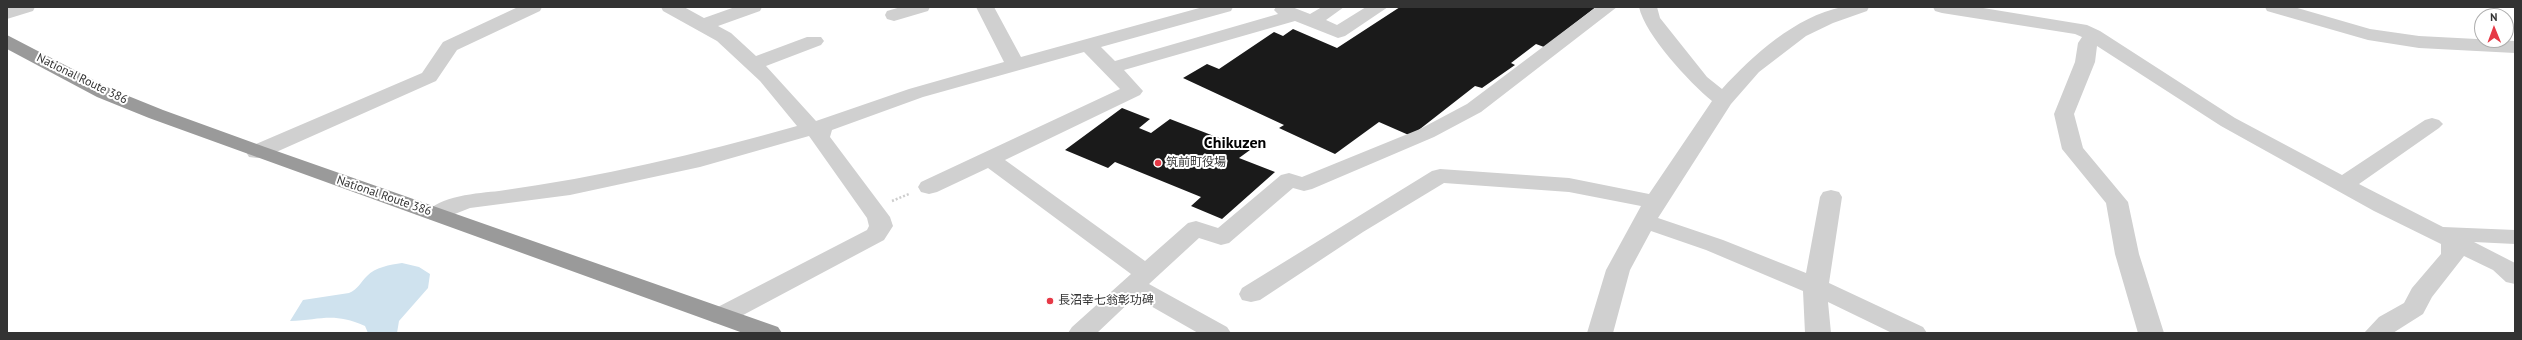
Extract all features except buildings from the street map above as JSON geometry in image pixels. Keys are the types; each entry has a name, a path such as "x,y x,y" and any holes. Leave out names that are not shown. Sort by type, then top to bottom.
{"highway":[{"name":"National Route 386","path":"7,41 104,93 257,152 437,214 768,333"}],"street":[{"path":"7,13 26,7"},
{"path":"257,152 429,77 450,46 533,7"},
{"path":"670,7 705,24 724,36 817,127 820,137 872,208 882,226 876,235 720,316"},
{"path":"705,24 753,7"},
{"path":"894,16 921,7"},
{"path":"985,7 1015,64"},
{"path":"437,214 465,202 570,188 700,160 817,127 916,93 1015,64 1224,7"},
{"path":"1276,7 1338,32 1379,7"},
{"path":"1111,68 1303,18 1335,7"},
{"path":"1081,333 1196,228 1221,238 1289,180 1304,184 1427,133 1474,108 1608,7"},
{"path":"1648,7 1651,19 1700,80 1723,100"},
{"path":"1600,333 1618,270 1650,212 1723,100 1752,68 1800,32 1860,7"},
{"path":"1942,7 2080,29 2093,35 2228,122 2340,183 2502,265 2515,276"},
{"path":"2274,7 2368,34 2419,42 2515,48"},
{"path":"2093,35 2088,43 2086,62 2064,114 2073,149 2117,202 2127,254 2152,333"},
{"path":"752,64 814,41"},
{"path":"929,187 1133,91 1087,44"},
{"path":"2340,183 2355,178 2432,124"},
{"path":"990,159 1139,279 1218,333"},
{"path":"1251,294 1355,227 1440,176 1569,185 1650,212 1725,248 1817,287 1914,333"},
{"path":"1818,333 1817,287 1831,197"},
{"path":"2444,236 2515,237"},
{"path":"2377,333 2388,323 2414,308 2421,294 2452,255 2444,236"}],"path":[{"path":"872,208 929,187"}],"water":[{"path":"402,263 419,267 430,274 428,288 399,321 397,333 368,333 365,326 336,318 290,321 303,300 349,293 357,288 374,270"}],"place":[{"name":"筑前町役場","path":"1158,163"},
{"name":"長沼幸七翁彰功碑","path":"1050,301"}],"district":[{"name":"Chikuzen","path":"1235,143"}]}
